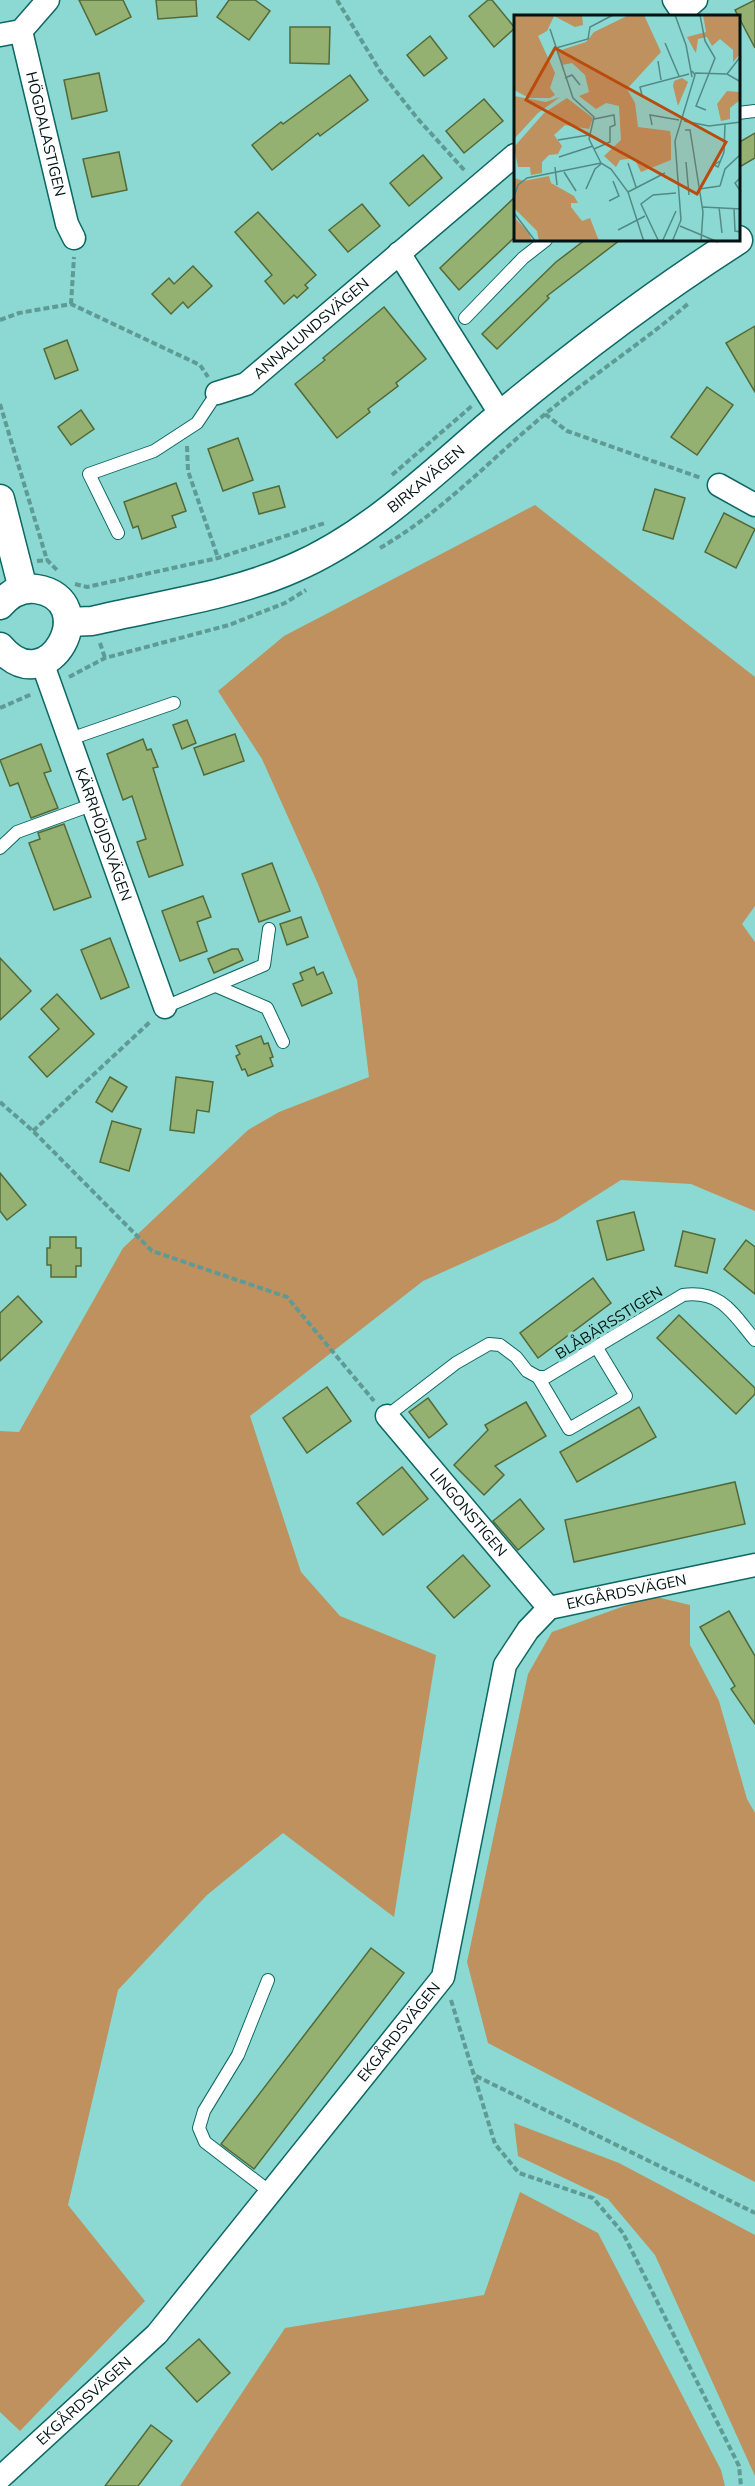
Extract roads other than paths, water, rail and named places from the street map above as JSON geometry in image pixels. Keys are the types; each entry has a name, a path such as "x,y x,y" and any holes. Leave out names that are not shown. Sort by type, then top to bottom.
{"street":[{"name":"HÖGDALASTIGEN","path":"48,0 11,33 67,224 74,238"},
{"name":"ANNALUNDSVÄGEN","path":"217,393 246,384 514,156"},
{"name":"BIRKAVÄGEN","path":"740,239 755,230"},
{"name":"BIRKAVÄGEN","path":"68,622 92,621 240,587 294,568 356,534 407,495 494,404 537,403 582,349 666,287 735,242"},
{"path":"399,253 494,404"},
{"path":"719,485 755,505"},
{"path":"0,499 13,586 37,589 53,595 64,608 68,622 64,644 55,654 47,674 7,654 0,646"},
{"name":"KÄRRHÖJDSVÄGEN","path":"47,674 165,1007"},
{"name":"LINGONSTIGEN","path":"387,1416 549,1608"},
{"name":"EKGÅRDSVÄGEN","path":"0,2478 157,2334 443,1977 505,1665 528,1630 549,1608 755,1565"}],"lane":[{"path":"740,112 755,111"},
{"path":"465,318 523,258 543,242"},
{"path":"118,534 89,474 154,451 197,423 217,393"},
{"path":"70,739 174,703"},
{"path":"0,848 16,832 93,804"},
{"path":"165,1007 264,965 269,929"},
{"path":"216,986 267,1008 283,1042"},
{"name":"BLÅBÄRSSTIGEN","path":"538,1377 554,1374 683,1295 697,1293 720,1300 755,1340"},
{"path":"387,1416 456,1363 489,1344 500,1345 527,1371 538,1377 569,1429 626,1396 597,1348"},
{"path":"268,1980 238,2055 204,2111 199,2128 205,2142 270,2192"}]}
